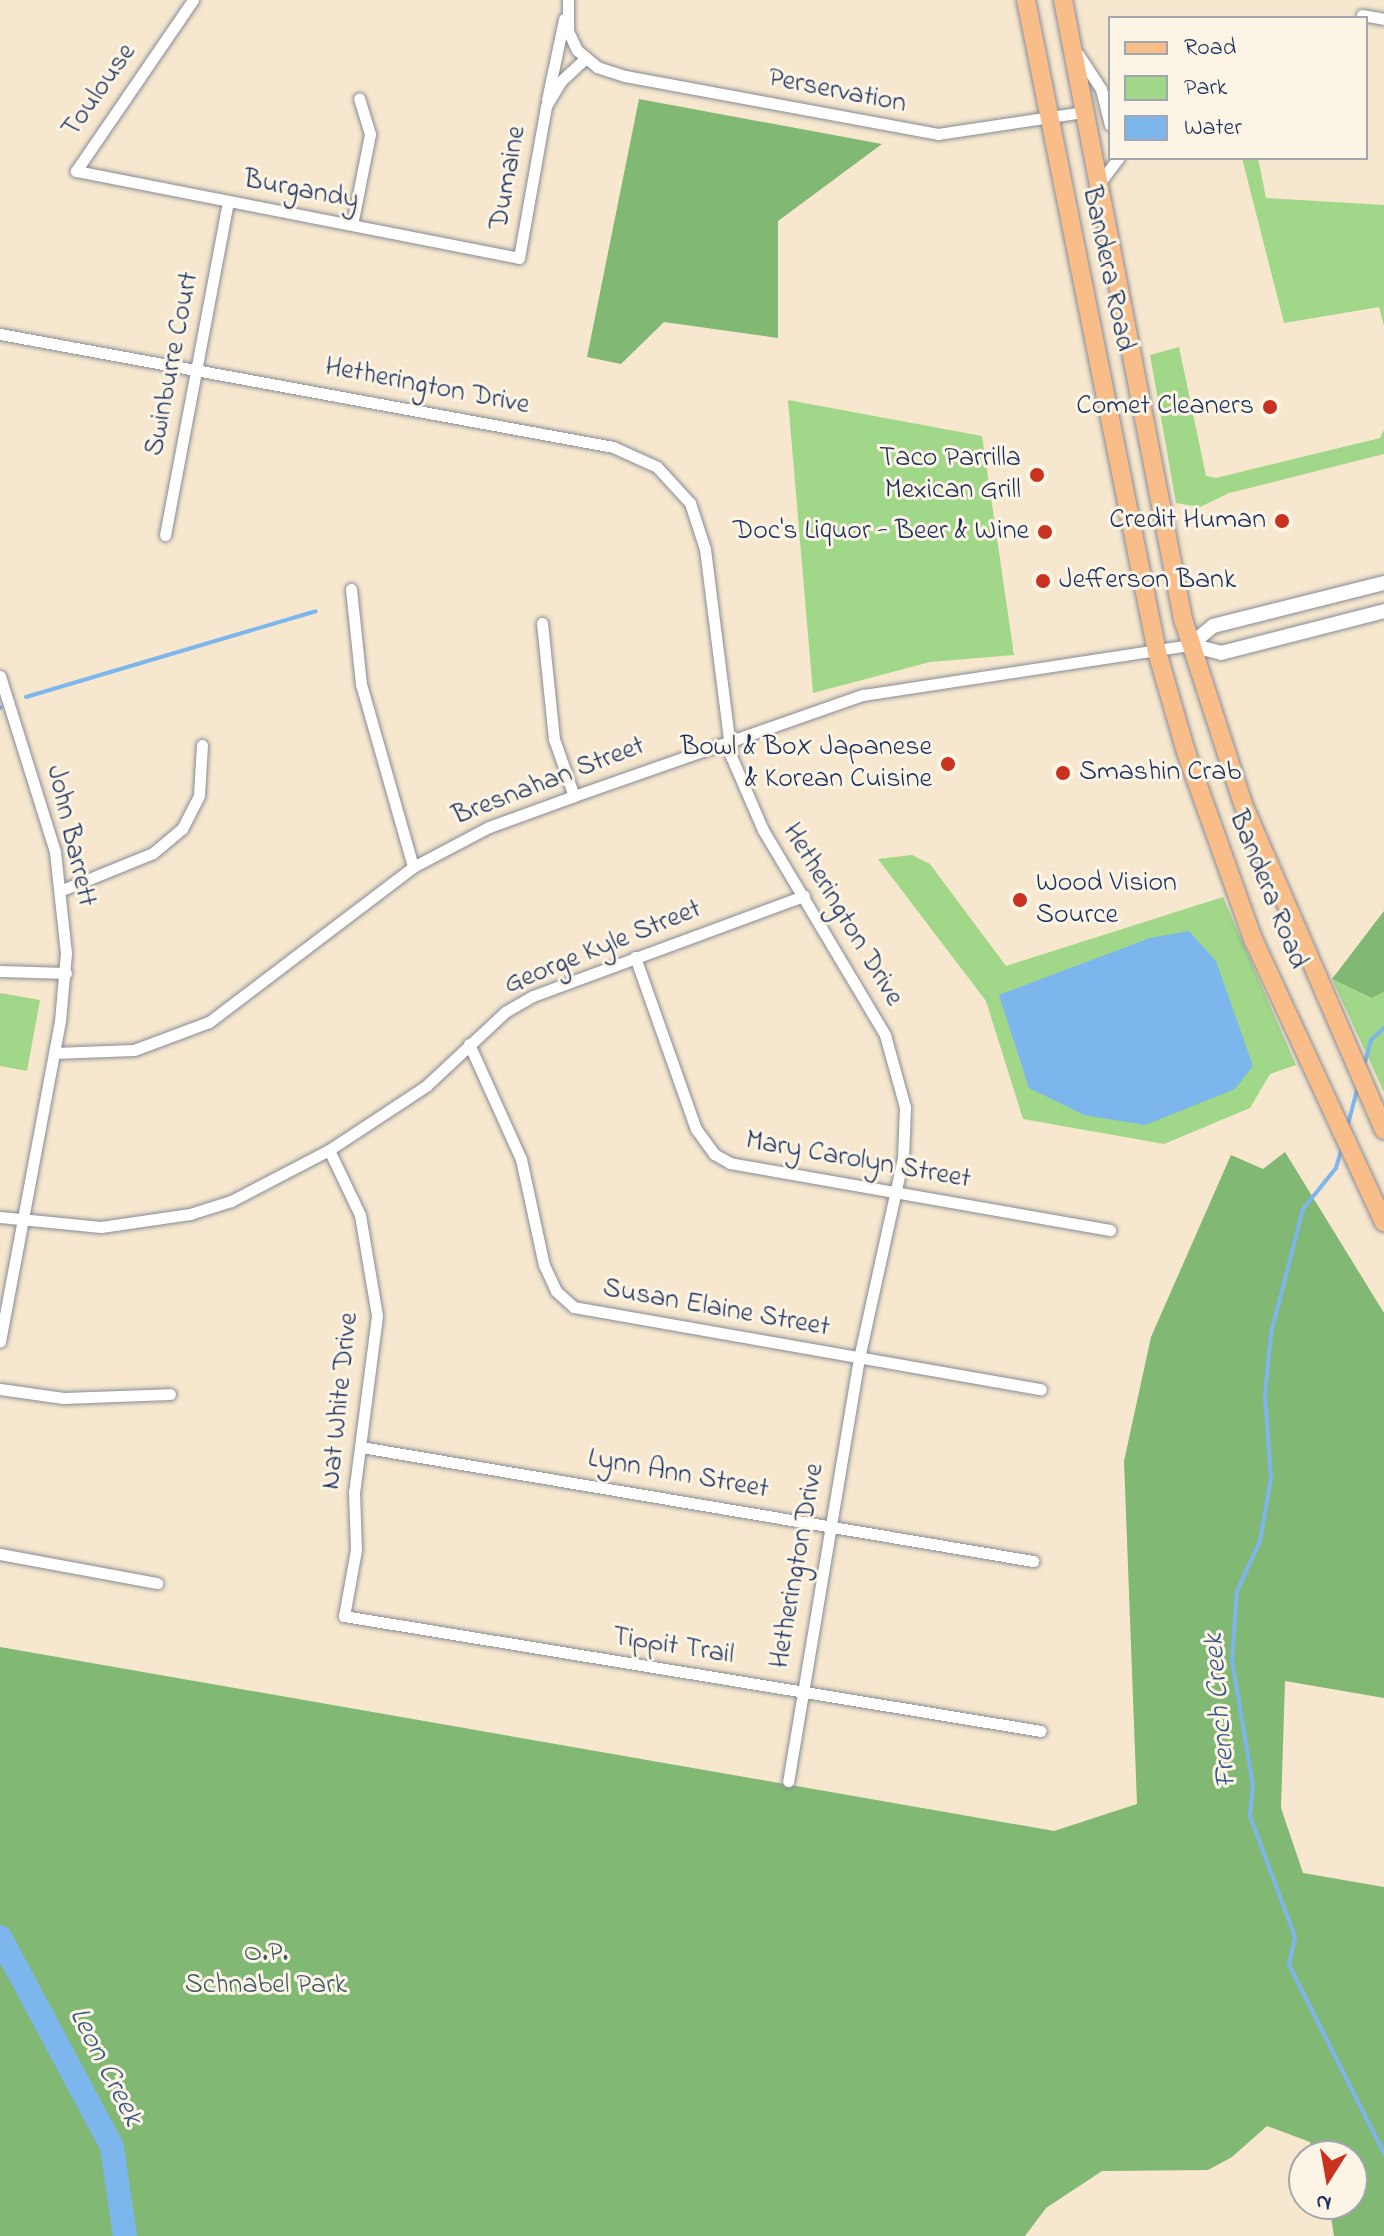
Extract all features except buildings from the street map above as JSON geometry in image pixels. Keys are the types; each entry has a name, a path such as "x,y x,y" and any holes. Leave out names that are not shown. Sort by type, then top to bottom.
{"main road":[{"name":"Bandera Road","path":"1026,0 1157,652 1216,844 1253,939 1384,1222"},
{"name":"Bandera Road","path":"1063,0 1164,538 1190,645 1243,804 1344,1043 1384,1129"}],"street":[{"name":"Toulouse","path":"76,171 193,0"},
{"name":"Dumaine","path":"519,258 568,0"},
{"path":"1362,16 1366,0"},
{"path":"565,15 571,41 585,59"},
{"path":"1071,43 1101,89 1108,117"},
{"name":"Dumaine","path":"546,106 561,81 585,59"},
{"name":"Perservation","path":"585,59 625,76 920,133 960,133 1084,112"},
{"path":"352,225 370,134 359,99"},
{"path":"1098,185 1117,160"},
{"name":"Burgandy","path":"76,171 519,258"},
{"name":"Swinburre Court","path":"165,535 228,202"},
{"name":"Hetherington Drive","path":"0,335 197,367 613,447 657,467 690,503 700,525 728,742 745,794 894,1058 907,1134 859,1358 799,1692 788,1781"},
{"path":"1190,645 1213,626 1384,583"},
{"path":"351,589 361,684 413,867"},
{"path":"1190,645 1221,653 1384,611"},
{"path":"542,623 554,739 574,796"},
{"name":"Bresnahan Street","path":"54,1053 134,1050 209,1022 413,867 489,827 574,796 863,695 1190,645"},
{"name":"John Barrett","path":"0,676 62,890 66,973 0,1341"},
{"path":"62,890 153,853 182,829 199,795 202,745"},
{"name":"George Kyle Street","path":"0,1217 23,1222 101,1227 190,1214 272,1183 329,1150 426,1086 505,1012 533,996 804,896"},
{"name":"Mary Carolyn Street","path":"635,957 696,1129 714,1154 741,1167 1110,1230"},
{"path":"0,971 66,973"},
{"name":"Susan Elaine Street","path":"469,1044 505,1115 521,1159 544,1265 563,1299 588,1312 1041,1389"},
{"name":"Nat White Drive","path":"329,1150 360,1215 374,1282 376,1350 354,1492 356,1550 344,1616"},
{"path":"0,1389 63,1398 170,1394"},
{"name":"Lynn Ann Street","path":"361,1447 1033,1561"},
{"path":"0,1554 157,1583"},
{"name":"Tippit Trail","path":"344,1616 1041,1731"}],"green space":[{"path":"639,99 882,144 778,221 778,338 664,322 621,364 587,357"},
{"path":"1243,160 1258,160 1266,198 1384,205 1384,326 1379,307 1284,323"},
{"path":"1179,347 1206,476 1216,478 1380,438 1384,430 1384,454 1229,493 1200,507 1176,503 1150,355"},
{"path":"788,400 982,436 1014,655 930,662 813,693"},
{"path":"912,855 930,864 1006,966 1223,897 1296,1065 1270,1074 1250,1108 1164,1144 1023,1119 986,1001 878,859"},
{"path":"1384,911 1384,992 1371,998 1332,979"},
{"path":"1332,979 1370,998 1384,992 1384,1092"},
{"path":"0,993 40,1000 27,1071 0,1066"},
{"name":"O.P. Schnabel Park","path":"1285,1152 1384,1313 1384,1698 1285,1681 1281,1808 1303,1873 1384,1887 1384,2236 1334,2236 1332,2220 1368,2220 1368,2140 1305,2140 1267,2126 1232,2157 1208,2170 1102,2171 1046,2208 1025,2236 0,2236 0,1647 1054,1831 1137,1804 1124,1461 1151,1337 1231,1155 1263,1169"}],"water":[{"path":"1189,931 1216,961 1253,1066 1235,1089 1145,1125 1084,1115 1029,1088 999,995 1150,938"}],"waterway":[{"path":"26,697 316,611"},
{"name":"French Creek","path":"1364,1066 1371,1040 1384,1028"},
{"name":"French Creek","path":"1347,1128 1358,1086"},
{"name":"French Creek","path":"1342,1148 1336,1168 1303,1209 1271,1334 1265,1395 1271,1478 1260,1541 1237,1591 1232,1660 1253,1786 1250,1816 1295,1937 1289,1965 1384,2153"},
{"name":"Leon Creek","path":"0,1937 112,2147 125,2236"}],"place":[{"name":"Comet Cleaners","path":"1270,407"},
{"name":"Taco Parrilla Mexican Grill","path":"1037,475"},
{"name":"Credit Human","path":"1282,521"},
{"name":"Doc's Liquor - Beer & Wine","path":"1045,532"},
{"name":"Jefferson Bank","path":"1043,581"},
{"name":"Bowl & BoX Japanese & Korean Cuisine","path":"948,764"},
{"name":"Smashin Crab","path":"1063,773"},
{"name":"Wood Vision Source","path":"1020,900"}]}
